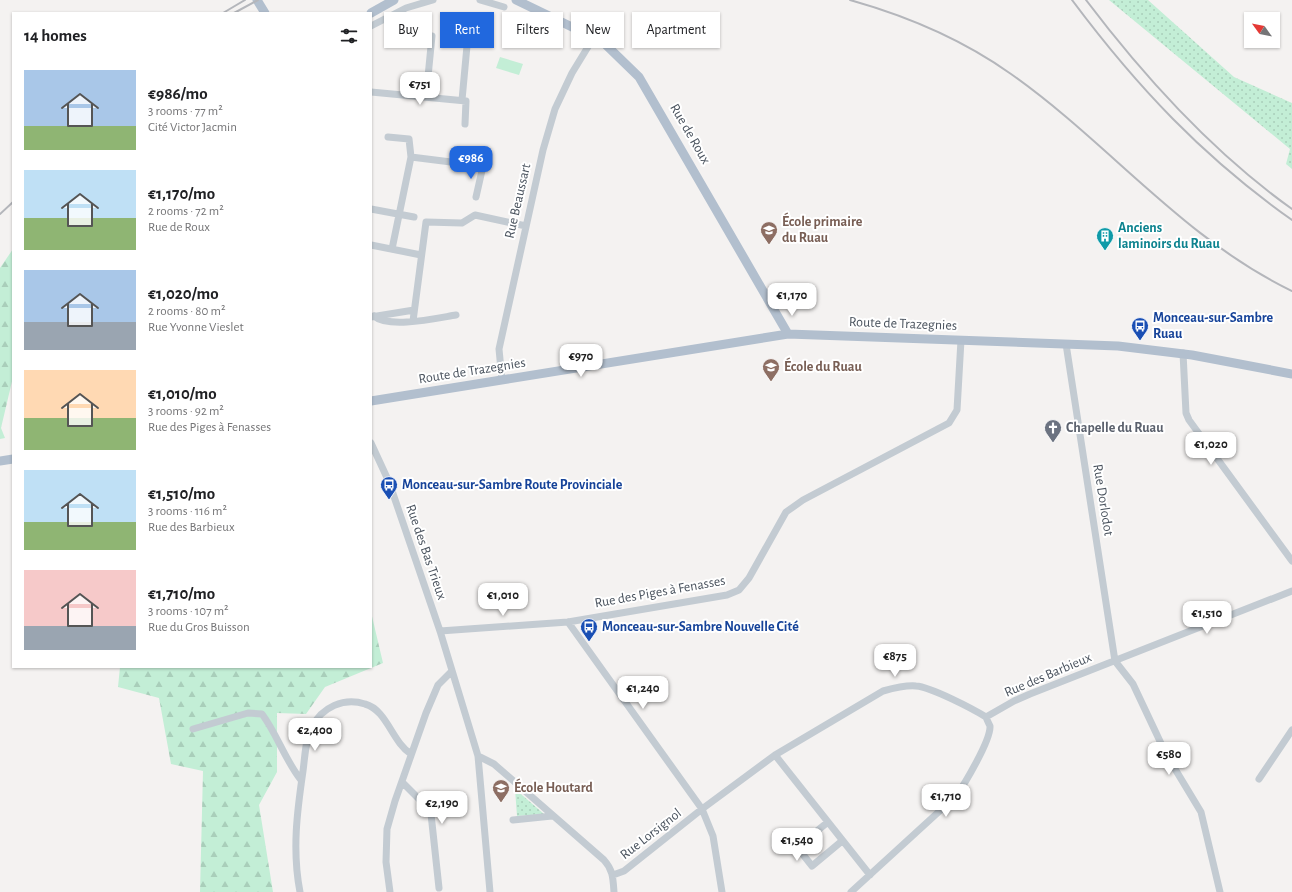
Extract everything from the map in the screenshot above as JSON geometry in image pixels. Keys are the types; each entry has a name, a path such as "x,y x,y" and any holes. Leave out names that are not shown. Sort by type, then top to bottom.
{"main road":[{"path":"257,0 264,12"},
{"path":"372,12 394,0"},
{"name":"Rue de Roux","path":"516,0 571,26"},
{"name":"Rue de Roux","path":"609,48 644,83 788,334"},
{"name":"Route de Trazegnies","path":"372,401 788,334 1127,347 1183,353 1292,374"},
{"path":"0,461 12,459"}],"street":[{"path":"372,25 406,8 433,0"},
{"path":"480,0 504,7"},
{"path":"426,97 431,48"},
{"path":"462,100 467,48"},
{"name":"Rue Beaussart","path":"502,380 499,349 543,150 555,109 572,73 587,48"},
{"path":"372,92 466,101 465,124"},
{"path":"388,137 409,140 411,157 392,249"},
{"path":"411,157 483,166 476,197"},
{"path":"372,209 414,217"},
{"path":"413,321 426,222 462,223 475,214 526,226"},
{"path":"372,245 421,255"},
{"path":"373,316 414,310"},
{"path":"373,316 380,321 413,321 456,315"},
{"name":"Rue des Piges à Fenasses","path":"440,631 568,622 727,595 739,590 749,578 786,512 803,500 949,423 957,410 961,340"},
{"name":"Rue Dorlodot","path":"1066,344 1115,661"},
{"path":"1183,353 1186,413 1188,420 1292,561"},
{"name":"Rue des Bas Trieux","path":"372,445 389,482 440,631 451,672 478,756 490,892"},
{"name":"Rue des Barbieux","path":"986,718 1025,696 1292,591"},
{"path":"568,622 702,810 713,836 722,892"},
{"path":"1115,661 1133,684 1166,754 1201,812 1220,892"},
{"path":"390,892 386,862 387,829 402,782 438,685 451,672"},
{"path":"702,810 775,756 873,695 883,691 900,687 916,686 930,689 986,718 990,727 988,736 967,782 956,796 851,892"},
{"path":"300,892 295,863 296,816 307,742 312,728 319,716 333,705 346,701 367,704 376,710 403,748 412,754"},
{"path":"193,729 248,713 262,714 271,726 292,769 301,780"},
{"path":"1259,779 1292,730"},
{"path":"478,756 494,764 604,860 610,866 613,875 614,892"},
{"path":"775,756 870,875"},
{"path":"402,782 422,802 431,814 439,888"},
{"name":"Rue Lorsignol","path":"613,875 624,871 702,810"},
{"path":"513,820 552,816"},
{"path":"828,822 797,847 812,866 842,841"}],"green space":[{"path":"1109,0 1148,0 1234,77 1292,103 1292,169 1286,164 1290,149"},
{"path":"500,57 523,64 519,75 496,68"},
{"path":"12,250 12,381 1,428 5,438 0,439 0,268"},
{"path":"372,616 383,663 372,668"},
{"path":"120,668 371,668 325,687 306,714 277,713 277,772 259,805 273,892 200,892 203,771 171,764 159,698 118,687"},
{"path":"515,789 544,814 517,816"}],"railway":[{"path":"225,12 245,0"},
{"path":"236,12 258,0"},
{"path":"850,0 892,13 934,30 954,39 992,61 1047,101 1181,217 1215,244 1252,269 1292,291"},
{"path":"1072,0 1121,62 1173,119 1200,146 1229,171 1292,220"},
{"path":"1086,0 1132,58 1181,112 1234,163 1292,209"},
{"path":"0,214 12,203"}],"place":[{"name":"École primaire du Ruau","path":"769,245"},
{"name":"Anciens laminoirs du Ruau","path":"1105,251"},
{"name":"Monceau-sur-Sambre Ruau","path":"1140,341"},
{"name":"École du Ruau","path":"771,382"},
{"name":"Chapelle du Ruau","path":"1053,443"},
{"name":"Monceau-sur-Sambre Route Provinciale","path":"389,500"},
{"name":"Monceau-sur-Sambre Nouvelle Cité","path":"589,642"},
{"name":"École Houtard","path":"501,803"}]}
